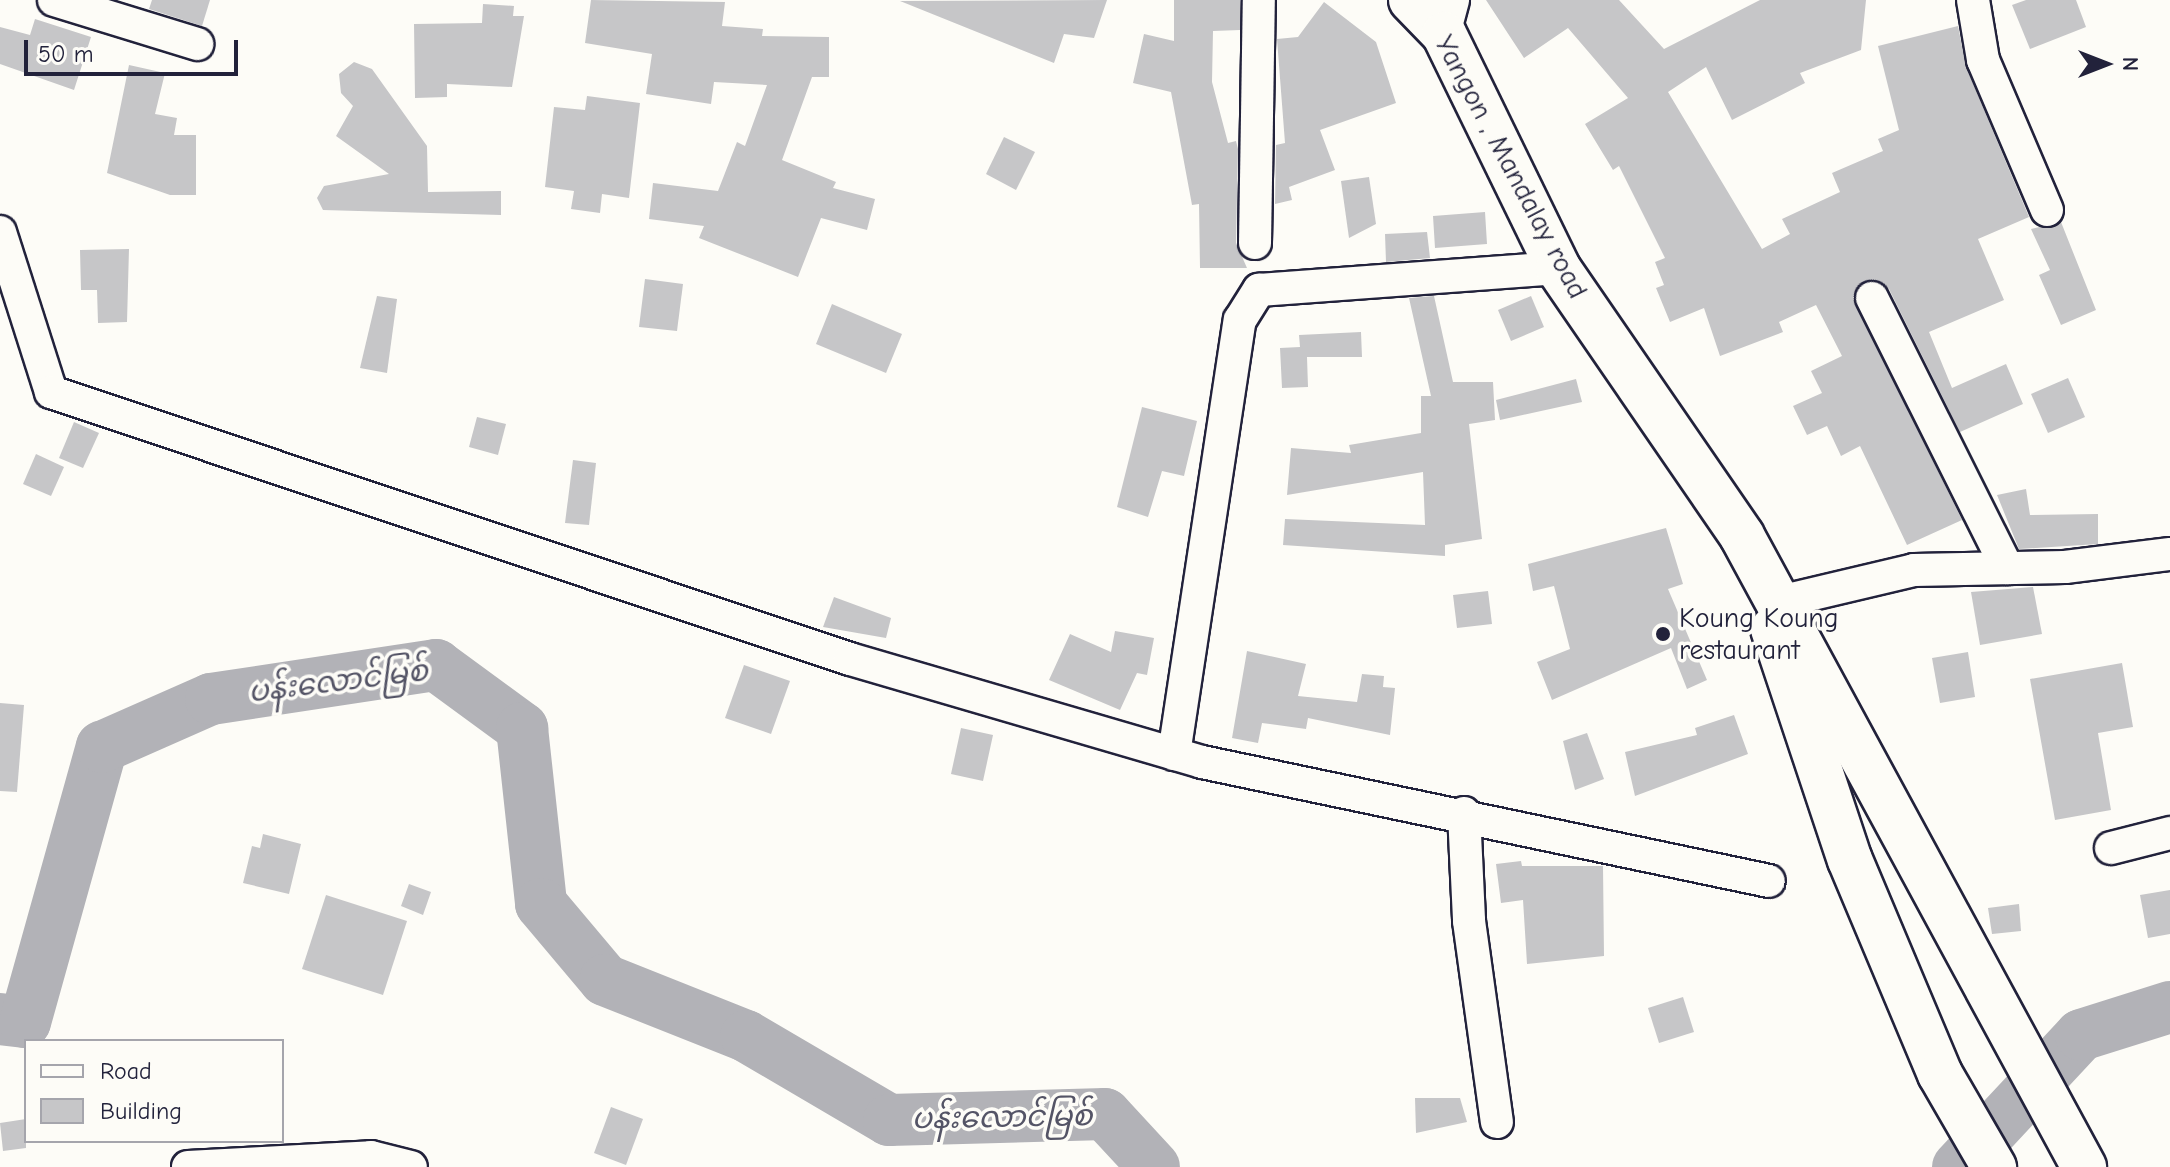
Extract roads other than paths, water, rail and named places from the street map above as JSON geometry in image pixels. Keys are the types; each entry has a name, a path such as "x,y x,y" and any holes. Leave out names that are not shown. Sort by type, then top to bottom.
{"highway":[{"name":"Yangon , Mandalay road","path":"1411,0 1448,17 1558,268 1742,536"},
{"path":"1742,536 1866,755 1984,992 2084,1167"},
{"path":"1742,536 1850,860 1940,1074 1994,1167"}],"street":[{"path":"54,0 111,9 197,44"},
{"path":"1255,243 1259,0"},
{"path":"1973,0 1983,60 2047,210"},
{"path":"0,232 51,392 850,659 1174,754 1464,813 1769,881"},
{"path":"1174,754 1240,320 1259,290 1558,268"},
{"path":"1872,298 2007,568"},
{"path":"1779,602 1914,570 2007,568 2170,554"},
{"path":"1464,813 1469,921 1497,1122"},
{"path":"2111,848 2170,833"},
{"path":"188,1167 371,1157 411,1167"}],"waterway":[{"name":"ပန်းလောင်မြစ်","path":"0,1019 25,1022 102,747 211,699 436,665 522,728 541,904 605,980 746,1036 889,1120 1105,1114 1154,1167"},
{"name":"ပန်းလောင်မြစ်","path":"1958,1167 2081,1035 2170,1007"}],"place":[{"name":"Koung Koung restaurant","path":"1663,634"}]}
